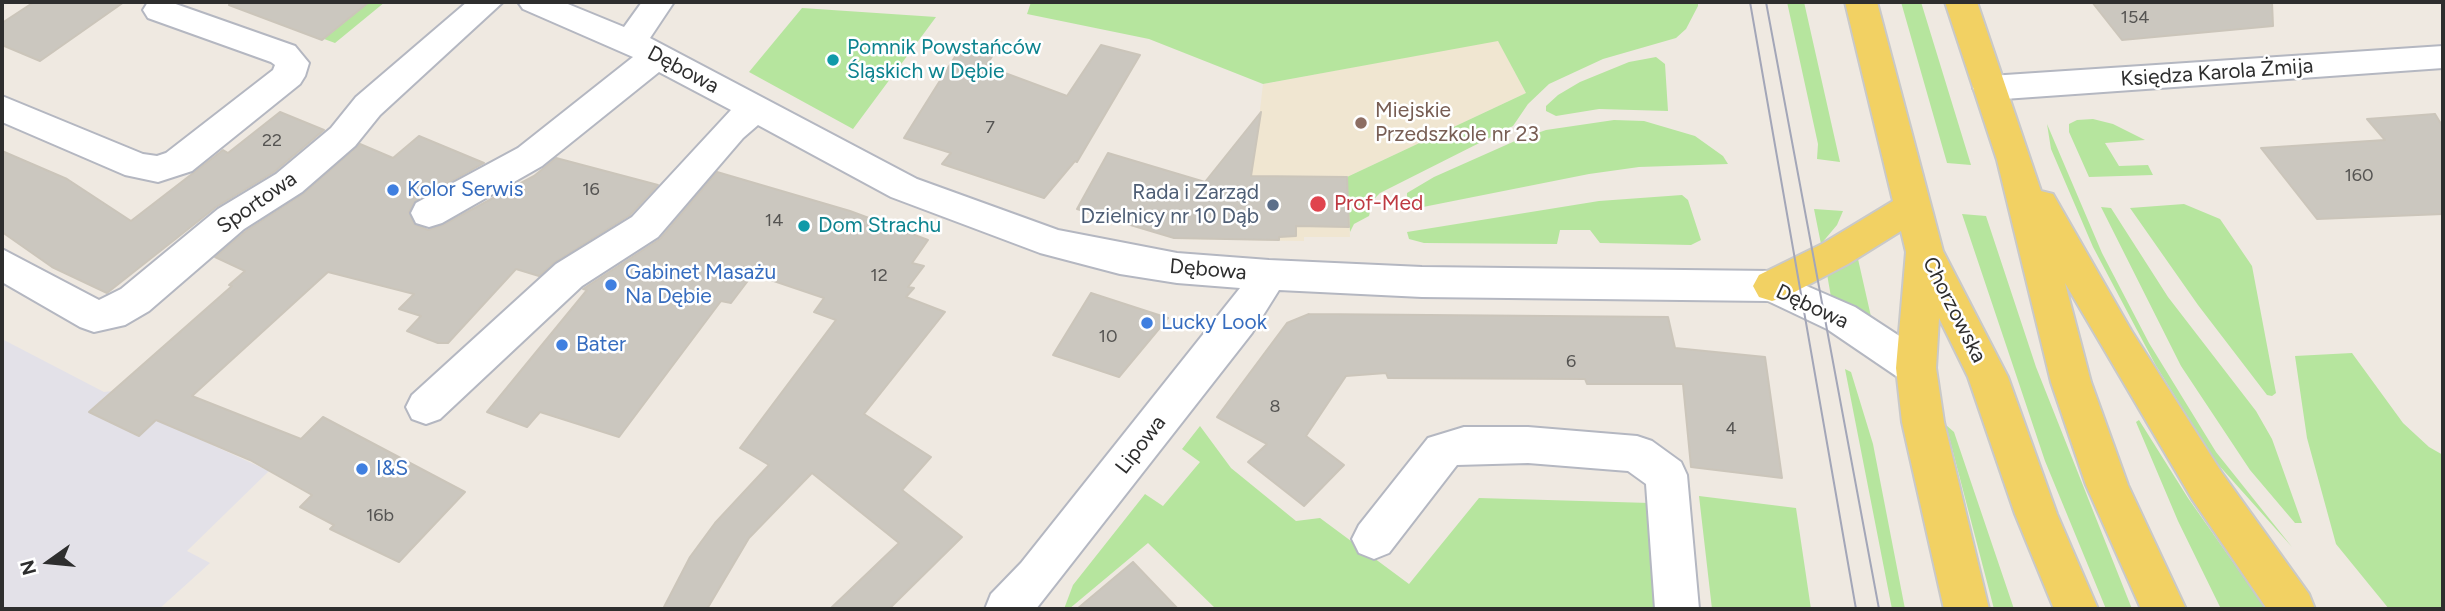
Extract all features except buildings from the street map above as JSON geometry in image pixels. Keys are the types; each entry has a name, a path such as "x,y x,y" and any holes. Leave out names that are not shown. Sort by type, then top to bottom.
{"main road":[{"name":"Chorzowska","path":"1861,2 1924,251 1988,377 2036,514 2076,609"},
{"path":"1961,2 2015,160 2071,382 2106,485 2163,609"},
{"path":"2015,160 2124,352 2207,486 2293,609"},
{"path":"1772,286 1835,254 1913,206"},
{"path":"1924,251 1916,368 1923,422 1966,609"}],"street":[{"name":"Sportowa","path":"2,264 94,316 111,314 135,300 231,219 289,183 343,137 368,106 488,2"},
{"name":"Dębowa","path":"534,2 644,49 904,188 1053,243 1120,259 1177,268 1269,275 1422,282 1772,286 1841,318 1916,368"},
{"path":"429,214 530,157 644,49 658,2"},
{"path":"2,108 138,166 158,169 179,162 288,76 292,63 283,54 159,10"},
{"name":"Księdza Karola Żmija","path":"1990,88 2443,57"},
{"path":"426,407 569,275 645,227 731,129 755,109"},
{"name":"Lipowa","path":"1007,609 1037,577 1238,322 1269,275"},
{"path":"1374,539 1443,451 1464,445 1528,445 1637,454 1666,475 1677,609"}],"shaded area":[{"name":"Miejskie Przedszkole nr 23","path":"1498,40 1526,93 1347,177 1350,237 1304,237 1304,241 1173,239 1256,145 1263,84"},
{"path":"2,339 104,392 113,391 175,428 269,471 187,551 210,563 159,609 2,609"}],"green space":[{"path":"369,2 385,2 335,43 316,36 322,31 330,34"},
{"path":"1031,2 1698,2 1698,6 1686,29 1676,38 1603,59 1549,84 1528,104 1513,126 1380,193 1373,200 1369,216 1354,224 1350,232 1347,177 1526,93 1498,41 1263,84 1149,39 1027,14"},
{"path":"1787,2 1804,2 1840,162 1817,159 1818,144"},
{"path":"1901,2 1921,2 1971,165 1947,163"},
{"path":"802,8 936,17 853,129 749,72"},
{"path":"1656,57 1665,64 1668,111 1599,109 1556,116 1546,111 1546,106 1558,95 1580,82 1629,62"},
{"path":"2093,119 2113,124 2145,140 2105,143 2119,166 2148,165 2153,175 2089,177 2069,132 2069,124 2077,120"},
{"path":"1614,120 1644,121 1695,136 1723,156 1728,164 1639,167 1589,174 1413,209 1407,203 1407,193 1434,177 1515,141 1546,130"},
{"path":"2047,124 2102,253 2149,343 2216,452 2292,547 2215,461 2155,364 2093,247 2051,149"},
{"path":"1682,195 1688,200 1701,240 1691,245 1600,243 1590,230 1560,230 1557,244 1424,243 1409,239 1407,232 1599,201"},
{"path":"2184,204 2220,219 2252,266 2276,393 2272,396 2267,395 2198,305 2130,208"},
{"path":"2101,207 2111,208 2168,297 2256,411 2272,439 2302,523 2295,523 2250,470 2181,366"},
{"path":"1814,209 1843,211 1837,225 1821,244"},
{"path":"1962,214 1986,216 2036,367 2132,609 2106,609 2045,461"},
{"path":"1856,258 1872,321 1831,297 1827,274"},
{"path":"2352,353 2403,423 2429,447 2443,455 2443,609 2389,609 2336,544 2307,438 2295,356"},
{"path":"1845,369 1851,372 1873,444 1905,609 1892,609"},
{"path":"2139,420 2188,498 2266,609 2221,609 2178,521 2136,422"},
{"path":"1946,425 1954,432 2014,609 1994,609"},
{"path":"1200,426 1231,468 1296,521 1320,518 1409,584 1479,498 1650,503 1660,609 1216,609 1148,543 1069,609 1064,609 1073,585 1145,494 1163,506 1200,462 1182,449"},
{"path":"1699,496 1796,508 1811,609 1712,609"}],"tram line":[{"path":"1750,2 1856,609"},
{"path":"1766,2 1879,609"}],"place":[{"name":"Pomnik Powstańców Śląskich w Dębie","path":"833,60"},
{"name":"Miejskie Przedszkole nr 23","path":"1361,123"},
{"name":"Kolor Serwis","path":"393,190"},
{"name":"Prof-Med","path":"1318,204"},
{"name":"Rada i Zarząd Dzielnicy nr 10 Dąb","path":"1273,205"},
{"name":"Dom Strachu","path":"804,226"},
{"name":"Gabinet Masażu Na Dębie","path":"611,285"},
{"name":"Lucky Look","path":"1147,323"},
{"name":"Bater","path":"562,345"},
{"name":"I&S","path":"362,469"}]}
